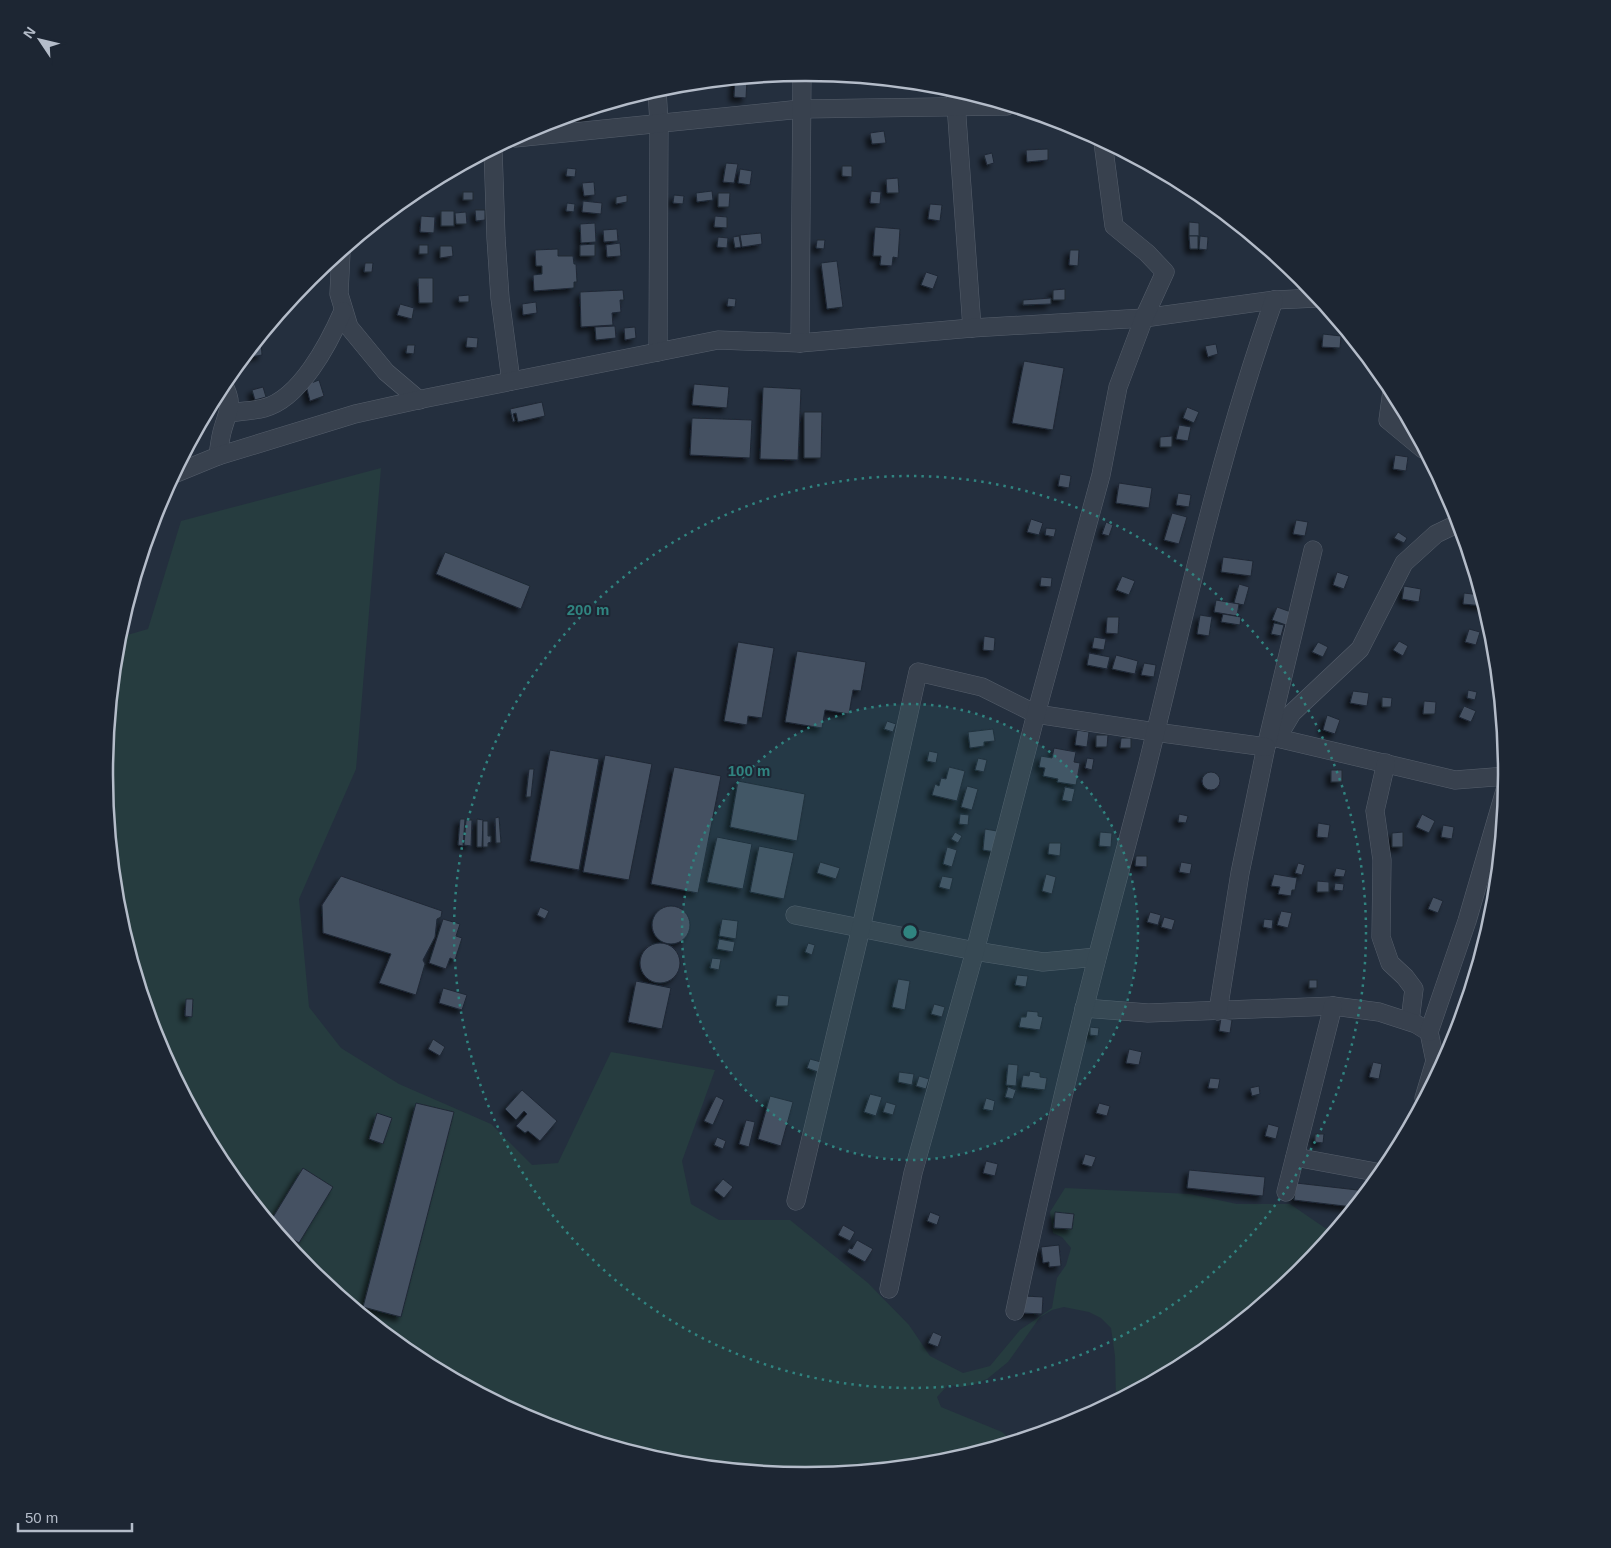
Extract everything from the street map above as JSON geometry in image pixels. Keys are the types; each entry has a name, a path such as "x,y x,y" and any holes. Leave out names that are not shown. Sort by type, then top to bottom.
{"street":[{"path":"800,343 802,81"},
{"path":"657,98 658,352"},
{"path":"536,136 801,109 955,99 972,328"},
{"path":"889,1289 913,1173 975,951 1036,714 1101,475 1118,387 1144,318 1165,272 1147,253 1114,226 1104,149"},
{"path":"493,156 500,298 510,381"},
{"path":"341,261 339,294 349,327 386,372 419,400"},
{"path":"183,470 218,456 355,414 718,340 800,343 972,328 1144,318 1274,300 1309,298"},
{"path":"1015,1311 1041,1189 1084,1008 1121,868 1224,455 1251,364 1274,300"},
{"path":"229,413 265,408 287,396 315,364 333,334 343,311"},
{"path":"218,456 222,432 230,409 228,391"},
{"path":"1390,403 1388,420 1411,439"},
{"path":"1452,526 1436,534 1404,563 1360,649 1292,713 1277,738 1455,780 1498,777"},
{"path":"1218,1011 1240,873 1266,747 1313,550"},
{"path":"796,1201 861,928 918,672 982,687 1036,714 1266,747"},
{"path":"1386,763 1375,811 1382,860 1381,937 1390,963 1405,977 1414,989 1410,1022"},
{"path":"1434,1066 1435,1061 1429,1032 1467,921 1497,818"},
{"path":"795,915 975,951 1043,962 1097,957"},
{"path":"1084,1008 1148,1013 1333,1006 1379,1012 1410,1022 1429,1032"},
{"path":"1286,1192 1333,1006"},
{"path":"1295,1157 1372,1172"}],"green space":[{"path":"381,468 356,769 299,899 309,1007 341,1048 399,1084 491,1124 532,1165 558,1163 611,1052 715,1070 682,1161 691,1204 719,1220 790,1220 868,1283 909,1325 930,1356 963,1373 990,1366 1020,1330 1052,1308 1057,1278 1066,1265 1071,1248 1062,1237 1053,1233 1050,1212 1065,1188 1190,1194 1237,1204 1290,1204 1328,1229 1295,1264 1227,1324 1152,1374 1116,1393 1115,1356 1111,1328 1101,1318 1089,1312 1064,1307 1052,1310 1040,1317 1008,1362 987,1379 962,1387 948,1385 937,1397 941,1407 1002,1432 1007,1436 941,1453 896,1461 806,1467 715,1461 670,1453 626,1443 540,1414 459,1374 384,1324 349,1295 285,1231 256,1196 229,1159 184,1080 165,1039 150,997 136,953 126,909 119,864 114,819 114,729 127,635 148,629 181,521"}],"building":[{"path":"747,84 746,98 734,97 735,85"},
{"path":"884,131 886,143 872,144 870,133"},
{"path":"1048,149 1048,160 1027,162 1026,150"},
{"path":"992,153 994,163 987,165 984,155"},
{"path":"726,163 738,164 734,183 723,182"},
{"path":"842,166 852,166 852,177 842,176"},
{"path":"567,168 576,169 575,177 566,176"},
{"path":"740,169 752,171 750,185 738,183"},
{"path":"898,178 899,193 887,193 886,179"},
{"path":"594,182 595,195 584,196 582,183"},
{"path":"712,191 713,200 697,202 696,193"},
{"path":"871,191 881,192 880,204 870,203"},
{"path":"463,192 473,192 473,200 463,200"},
{"path":"718,193 730,193 729,207 718,207"},
{"path":"627,195 627,202 616,204 616,197"},
{"path":"674,195 684,196 683,204 673,203"},
{"path":"583,201 602,203 601,214 582,212"},
{"path":"567,203 575,204 574,212 566,211"},
{"path":"930,204 942,205 940,221 928,219"},
{"path":"475,210 485,210 485,220 476,221"},
{"path":"441,211 454,211 454,226 441,226"},
{"path":"466,212 467,224 456,224 455,213"},
{"path":"421,216 435,217 434,233 420,232"},
{"path":"715,216 727,217 727,228 714,227"},
{"path":"1189,222 1199,223 1199,236 1189,236"},
{"path":"595,223 596,242 581,243 580,224"},
{"path":"875,227 900,229 898,258 893,257 892,266 880,265 881,256 873,256"},
{"path":"617,229 618,241 604,242 603,230"},
{"path":"761,233 762,244 742,247 740,235"},
{"path":"739,236 741,247 735,248 733,237"},
{"path":"1189,236 1198,236 1198,249 1190,249"},
{"path":"1200,236 1208,237 1207,250 1199,249"},
{"path":"718,237 728,238 727,248 717,247"},
{"path":"817,240 825,240 824,249 816,248"},
{"path":"620,243 621,256 607,257 606,245"},
{"path":"595,244 595,256 580,256 580,245"},
{"path":"419,245 428,245 428,254 419,254"},
{"path":"440,246 452,246 453,256 440,258"},
{"path":"558,249 558,256 573,256 574,264 576,264 577,282 574,282 574,288 534,291 533,275 542,274 542,266 536,266 535,250"},
{"path":"1070,250 1079,250 1078,266 1069,265"},
{"path":"837,261 843,307 827,309 821,263"},
{"path":"365,263 373,263 372,272 364,272"},
{"path":"926,272 938,276 933,289 921,285"},
{"path":"418,278 433,278 433,303 419,303"},
{"path":"1065,289 1065,300 1053,300 1053,290"},
{"path":"623,290 624,300 620,300 621,312 612,313 613,325 581,327 580,292"},
{"path":"469,295 469,302 459,302 458,296"},
{"path":"728,298 736,299 735,307 727,306"},
{"path":"1051,298 1051,304 1023,305 1023,300"},
{"path":"536,302 537,313 523,315 522,304"},
{"path":"400,304 414,308 412,319 397,315"},
{"path":"615,326 616,338 596,340 595,327"},
{"path":"635,327 636,338 625,340 624,328"},
{"path":"1323,334 1341,336 1340,348 1322,347"},
{"path":"467,337 478,338 477,348 466,347"},
{"path":"1216,344 1218,354 1208,357 1205,346"},
{"path":"407,345 415,345 414,354 406,353"},
{"path":"261,346 262,355 253,357"},
{"path":"1024,361 1064,368 1053,430 1012,423"},
{"path":"319,380 324,396 310,401 306,385"},
{"path":"694,384 729,387 727,408 692,405"},
{"path":"263,387 266,397 255,400 252,390"},
{"path":"763,387 801,389 798,460 760,459"},
{"path":"542,402 545,416 518,422 516,413 513,414 515,421 513,422 510,409"},
{"path":"1187,407 1199,412 1194,423 1183,418"},
{"path":"804,412 822,412 821,458 804,458"},
{"path":"692,418 752,420 750,458 690,455"},
{"path":"1179,425 1191,427 1188,441 1176,439"},
{"path":"1172,436 1172,447 1160,447 1160,437"},
{"path":"1395,455 1408,457 1406,471 1393,469"},
{"path":"1060,474 1071,476 1069,488 1058,486"},
{"path":"1119,483 1152,488 1149,508 1116,503"},
{"path":"1178,493 1191,495 1189,507 1176,505"},
{"path":"1172,513 1187,517 1179,544 1164,540"},
{"path":"1031,519 1043,523 1039,535 1027,532"},
{"path":"1296,520 1308,522 1305,536 1293,534"},
{"path":"1106,522 1113,525 1109,536 1102,534"},
{"path":"1046,528 1056,529 1054,537 1045,535"},
{"path":"1398,532 1407,538 1404,543 1394,538"},
{"path":"445,552 530,586 521,609 436,574"},
{"path":"1223,557 1253,561 1251,576 1221,572"},
{"path":"1337,572 1349,576 1344,589 1333,585"},
{"path":"1122,576 1135,581 1129,595 1116,590"},
{"path":"1041,577 1052,578 1051,587 1040,586"},
{"path":"1239,584 1249,587 1244,605 1234,603"},
{"path":"1404,586 1421,589 1419,602 1402,599"},
{"path":"1464,593 1475,594 1477,605 1463,604"},
{"path":"1216,600 1239,604 1237,616 1214,612"},
{"path":"1277,607 1291,612 1286,625 1272,620"},
{"path":"1223,614 1241,617 1240,625 1221,622"},
{"path":"1200,615 1212,617 1209,636 1197,634"},
{"path":"1107,617 1119,617 1118,634 1106,633"},
{"path":"1274,623 1284,625 1281,636 1271,634"},
{"path":"1469,629 1480,632 1476,645 1465,642"},
{"path":"984,636 995,638 994,651 983,650"},
{"path":"1094,637 1106,639 1104,650 1092,648"},
{"path":"1399,641 1408,646 1403,656 1393,650"},
{"path":"738,642 774,648 762,718 748,716 747,725 724,721"},
{"path":"1318,642 1328,647 1323,657 1312,652"},
{"path":"797,651 866,662 861,691 853,690 849,714 825,710 822,728 785,722"},
{"path":"1089,653 1110,657 1107,669 1087,665"},
{"path":"1116,655 1138,661 1135,674 1112,669"},
{"path":"1144,663 1156,665 1154,677 1141,675"},
{"path":"1468,690 1477,692 1475,700 1467,698"},
{"path":"1353,691 1369,693 1367,706 1350,703"},
{"path":"1382,697 1392,698 1391,707 1382,707"},
{"path":"1424,701 1436,702 1435,714 1423,714"},
{"path":"1464,706 1476,711 1471,722 1459,717"},
{"path":"1327,715 1340,720 1335,734 1323,730"},
{"path":"887,721 896,724 893,732 884,729"},
{"path":"993,729 995,741 984,742 984,746 970,748 968,732"},
{"path":"1077,730 1089,732 1087,747 1075,745"},
{"path":"1096,735 1108,735 1107,747 1096,747"},
{"path":"1121,738 1131,738 1131,748 1120,748"},
{"path":"1054,748 1076,752 1074,762 1080,763 1076,785 1057,782 1058,779 1043,776 1045,768 1039,767 1041,756 1052,758"},
{"path":"550,750 599,759 579,870 530,861"},
{"path":"929,751 938,753 936,763 927,761"},
{"path":"605,755 652,764 629,880 583,872"},
{"path":"978,758 987,760 984,772 975,770"},
{"path":"1087,758 1094,759 1092,770 1085,768"},
{"path":"674,767 721,776 698,893 651,884"},
{"path":"949,767 965,771 957,801 932,795 935,784 939,786 941,778 946,779"},
{"path":"529,769 534,769 531,797 526,797"},
{"path":"1331,770 1342,770 1342,782 1331,782"},
{"path":"1211,772 1217,775 1220,781 1217,787 1211,790 1205,787 1202,781 1205,775"},
{"path":"738,781 805,794 797,841 730,827"},
{"path":"967,786 978,789 972,810 961,807"},
{"path":"1065,787 1075,789 1072,802 1062,800"},
{"path":"960,814 969,815 968,825 959,824"},
{"path":"1179,814 1188,816 1186,823 1178,822"},
{"path":"1422,814 1435,821 1429,833 1416,827"},
{"path":"499,817 501,843 496,843 495,818"},
{"path":"460,819 465,819 463,846 458,845"},
{"path":"477,819 483,820 482,847 477,847"},
{"path":"466,820 472,820 471,846 464,845"},
{"path":"483,821 488,821 488,836 491,836 491,842 488,843 488,847 483,847"},
{"path":"1318,823 1330,825 1328,838 1317,837"},
{"path":"1443,825 1454,827 1452,839 1441,837"},
{"path":"985,829 997,831 995,852 983,850"},
{"path":"955,832 962,836 958,843 951,839"},
{"path":"1100,832 1112,833 1111,847 1099,846"},
{"path":"1403,832 1403,847 1392,847 1392,833"},
{"path":"717,837 752,844 743,889 707,882"},
{"path":"1049,843 1061,843 1060,856 1048,854"},
{"path":"759,846 794,853 784,899 750,892"},
{"path":"947,847 957,850 952,867 943,864"},
{"path":"1136,856 1147,856 1147,867 1135,866"},
{"path":"820,862 840,868 836,879 817,873"},
{"path":"1181,862 1192,864 1190,874 1179,872"},
{"path":"1298,863 1305,865 1302,875 1295,873"},
{"path":"1336,868 1346,870 1344,877 1334,876"},
{"path":"1046,874 1056,877 1052,894 1042,891"},
{"path":"1274,874 1297,878 1295,890 1292,890 1291,896 1278,894 1280,887 1271,886"},
{"path":"341,876 442,911 441,917 437,919 435,937 423,960 425,964 416,995 379,983 391,954 323,933 322,905"},
{"path":"942,876 953,878 950,890 939,887"},
{"path":"1317,881 1329,882 1329,892 1317,892"},
{"path":"1335,883 1344,884 1343,891 1334,890"},
{"path":"1433,897 1443,901 1438,913 1428,909"},
{"path":"671,906 684,912 690,925 684,938 671,944 658,938 652,925 658,912"},
{"path":"540,907 549,911 545,919 537,915"},
{"path":"1281,911 1292,913 1288,928 1277,925"},
{"path":"1150,912 1161,915 1158,925 1147,922"},
{"path":"1164,917 1175,920 1172,930 1161,927"},
{"path":"443,919 460,924 456,936 462,938 455,960 450,958 446,969 429,963"},
{"path":"722,919 738,921 736,939 719,936"},
{"path":"1264,919 1273,920 1272,929 1263,927"},
{"path":"719,939 735,942 733,952 717,949"},
{"path":"660,943 674,949 680,963 674,977 660,983 646,977 640,963 646,949"},
{"path":"808,943 815,945 812,955 805,952"},
{"path":"712,958 721,959 719,970 710,968"},
{"path":"1017,975 1028,976 1026,987 1015,985"},
{"path":"898,979 910,981 905,1010 892,1007"},
{"path":"1309,980 1317,980 1317,988 1309,988"},
{"path":"636,981 671,988 662,1029 628,1022"},
{"path":"443,988 467,995 462,1010 439,1003"},
{"path":"777,995 789,996 788,1006 776,1006"},
{"path":"186,999 193,999 192,1017 185,1016"},
{"path":"934,1004 945,1007 942,1017 931,1014"},
{"path":"1027,1011 1038,1012 1038,1016 1043,1017 1040,1030 1019,1027 1021,1017 1026,1017"},
{"path":"1221,1018 1232,1020 1230,1033 1219,1031"},
{"path":"1090,1027 1099,1028 1098,1036 1090,1035"},
{"path":"433,1039 445,1047 440,1056 428,1049"},
{"path":"1129,1049 1142,1052 1139,1065 1126,1063"},
{"path":"810,1059 821,1062 818,1072 807,1068"},
{"path":"1373,1062 1382,1064 1379,1079 1369,1077"},
{"path":"1008,1064 1018,1065 1016,1086 1006,1085"},
{"path":"1030,1071 1040,1073 1040,1077 1047,1078 1045,1090 1021,1087 1023,1075 1029,1076"},
{"path":"899,1072 914,1074 912,1085 898,1082"},
{"path":"919,1076 929,1079 926,1089 916,1086"},
{"path":"1210,1078 1220,1079 1218,1089 1208,1088"},
{"path":"1259,1086 1260,1094 1252,1096 1250,1088"},
{"path":"1008,1087 1016,1090 1013,1099 1005,1097"},
{"path":"522,1090 557,1121 540,1141 528,1131 525,1133 516,1126 527,1114 524,1111 516,1120 505,1109"},
{"path":"870,1094 882,1097 876,1116 864,1112"},
{"path":"716,1096 724,1100 713,1125 704,1121"},
{"path":"770,1096 793,1102 781,1146 758,1139"},
{"path":"986,1098 995,1101 993,1111 983,1109"},
{"path":"886,1102 896,1105 893,1115 883,1112"},
{"path":"416,1103 454,1112 401,1317 363,1307"},
{"path":"1099,1103 1110,1106 1107,1116 1096,1113"},
{"path":"377,1113 392,1118 383,1144 369,1139"},
{"path":"746,1120 755,1122 749,1147 739,1144"},
{"path":"1268,1124 1279,1127 1276,1139 1265,1136"},
{"path":"1315,1134 1324,1134 1323,1143 1315,1142"},
{"path":"717,1137 726,1141 723,1149 714,1145"},
{"path":"1085,1154 1096,1157 1092,1167 1082,1164"},
{"path":"986,1161 998,1164 995,1176 983,1173"},
{"path":"303,1168 333,1187 299,1243 292,1239 273,1217"},
{"path":"1189,1170 1265,1177 1263,1196 1187,1188"},
{"path":"723,1179 733,1187 724,1198 714,1190"},
{"path":"1296,1183 1359,1190 1347,1206 1294,1200"},
{"path":"930,1212 940,1216 937,1225 927,1221"},
{"path":"1055,1212 1074,1214 1072,1229 1054,1228"},
{"path":"843,1225 855,1232 850,1241 838,1235"},
{"path":"857,1240 873,1249 865,1262 847,1252 849,1248 852,1249"},
{"path":"1059,1245 1061,1266 1049,1267 1049,1262 1043,1263 1041,1247"},
{"path":"1024,1296 1043,1297 1042,1314 1023,1313"},
{"path":"933,1332 942,1336 938,1347 928,1343"}]}
